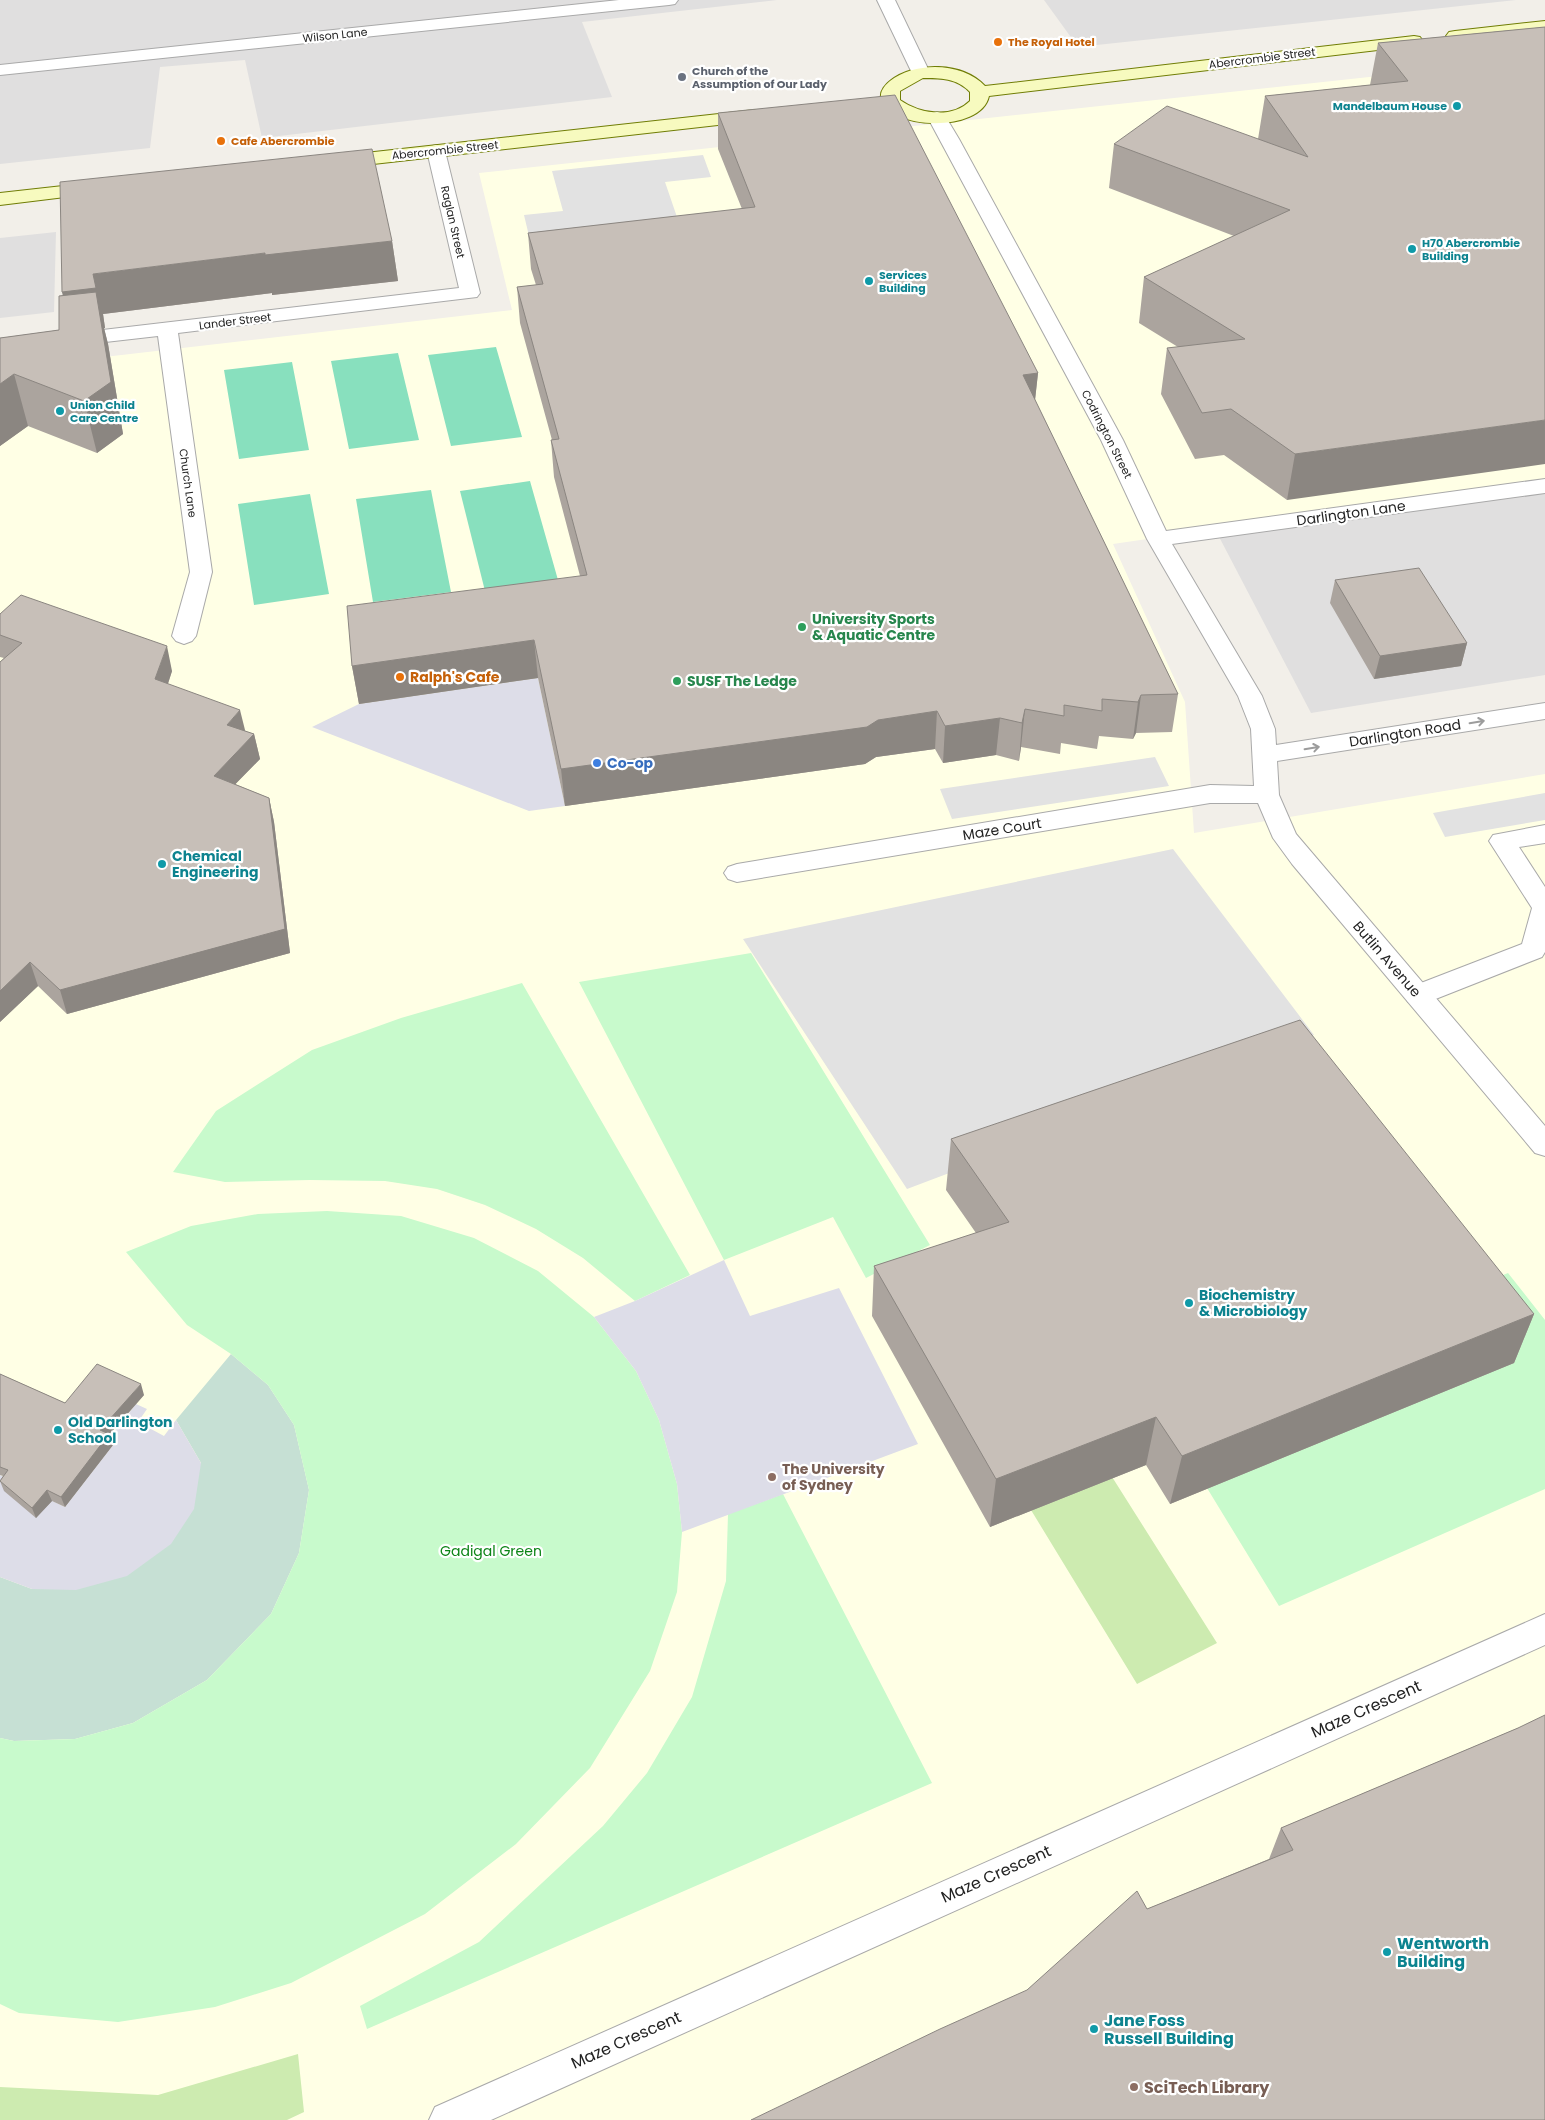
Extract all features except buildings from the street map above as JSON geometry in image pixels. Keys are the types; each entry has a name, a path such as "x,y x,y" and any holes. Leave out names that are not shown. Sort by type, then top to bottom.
{"street":[{"name":"Wilson Lane","path":"0,70 669,0"},
{"path":"886,0 920,74"},
{"name":"Abercrombie Street","path":"980,92 1545,26"},
{"path":"920,74 951,74 974,84 980,92 978,104 962,114 937,118 912,114 881,100 890,92 893,86 909,76 920,74"},
{"name":"Abercrombie Street","path":"317,164 776,114"},
{"name":"Codrington Street","path":"937,118 1112,440 1158,539 1250,696 1262,730 1264,755"},
{"name":"Raglan Street","path":"436,151 470,293"},
{"path":"0,199 119,186"},
{"name":"Lander Street","path":"0,348 470,293"},
{"name":"Church Lane","path":"167,328 201,572 184,636"},
{"name":"Darlington Lane","path":"1158,539 1545,486"},
{"name":"Darlington Road","path":"1264,755 1545,711"},
{"name":"Butlin Avenue","path":"1264,755 1267,795 1286,838 1300,858 1545,1145"},
{"name":"Maze Court","path":"737,873 1210,794 1267,795"},
{"path":"1418,995 1533,950 1545,908 1502,841 1545,834"},
{"name":"Maze Crescent","path":"448,2120 1545,1629"}],"shaded area":[{"path":"0,0 777,0 582,22 612,97 262,138 245,60 160,67 150,148 0,164"},
{"path":"1044,0 1516,0 1078,47"},
{"name":"The University of Sydney","path":"1545,58 1545,481 1113,544 1185,702 1194,833 1545,774 1545,2120 0,2120 0,369 512,310 479,173"},
{"path":"703,155 711,177 665,182 678,220 529,236 524,215 563,211 552,171"},
{"path":"56,232 54,312 0,318 0,238"},
{"path":"1545,486 1545,675 1311,713 1216,531"},
{"path":"538,678 565,806 529,811 312,727 359,704"},
{"path":"1155,757 1169,786 952,819 940,789"},
{"path":"1545,793 1545,820 1445,837 1433,813"},
{"path":"1173,849 1314,1035 907,1189 743,939"},
{"path":"724,1260 750,1316 839,1288 918,1444 682,1532 677,1484 659,1420 636,1371 594,1317 635,1301"},
{"path":"231,1354 268,1385 294,1425 309,1490 299,1553 271,1614 207,1680 133,1723 75,1739 14,1741 0,1738 0,1577 32,1589 201,1463 176,1420"},
{"path":"136,1404 147,1409 138,1422 164,1436 176,1420 201,1463 194,1509 171,1544 127,1576 76,1590 32,1589 0,1577 0,1475 65,1507 113,1445 106,1442"}],"green space":[{"path":"496,347 522,437 451,446 428,355"},
{"path":"398,353 419,440 349,449 331,361"},
{"path":"292,362 309,450 239,459 224,370"},
{"path":"530,481 558,580 485,591 460,491"},
{"path":"431,490 451,592 373,602 356,499"},
{"path":"310,494 329,594 254,605 238,504"},
{"path":"751,953 930,1245 866,1278 833,1217 724,1260 579,982"},
{"path":"522,983 690,1275 635,1301 583,1258 536,1229 485,1205 437,1189 385,1181 225,1182 173,1172 216,1111 312,1050 401,1018"},
{"name":"Gadigal Green","path":"327,1211 401,1216 474,1238 538,1271 594,1317 636,1371 659,1420 677,1484 682,1532 677,1592 650,1671 590,1768 516,1844 425,1914 291,1983 215,2007 118,2022 19,2013 0,2004 0,1738 14,1741 75,1739 133,1723 207,1680 271,1614 299,1553 309,1490 294,1425 268,1385 231,1354 187,1325 126,1252 191,1226 258,1214"},
{"path":"1508,1273 1545,1320 1545,1489 1279,1606 1207,1488 1459,1293"},
{"path":"1102,1461 1217,1643 1137,1684 1031,1510"},
{"path":"783,1494 932,1783 367,2029 360,2006 479,1942 603,1826 647,1773 692,1697 726,1581 728,1514"},
{"path":"298,2054 304,2112 287,2120 0,2120 0,2087 158,2095"}],"place":[{"name":"The Royal Hotel","path":"998,42"},
{"name":"Church of the Assumption of Our Lady","path":"682,77"},
{"name":"Mandelbaum House","path":"1457,106"},
{"name":"Cafe Abercrombie","path":"221,141"},
{"name":"H70 Abercrombie Building","path":"1412,249"},
{"name":"Services Building","path":"869,281"},
{"name":"Union Child Care Centre","path":"60,411"},
{"name":"University Sports & Aquatic Centre","path":"802,627"},
{"name":"Ralph's Cafe","path":"400,677"},
{"name":"SUSF The Ledge","path":"677,681"},
{"name":"Co-op","path":"597,763"},
{"name":"Chemical Engineering","path":"162,864"},
{"name":"Biochemistry & Microbiology","path":"1189,1303"},
{"name":"Old Darlington School","path":"58,1430"},
{"name":"The University of Sydney","path":"772,1477"},
{"name":"Wentworth Building","path":"1387,1952"},
{"name":"Jane Foss Russell Building","path":"1094,2029"},
{"name":"SciTech Library","path":"1134,2087"}]}
